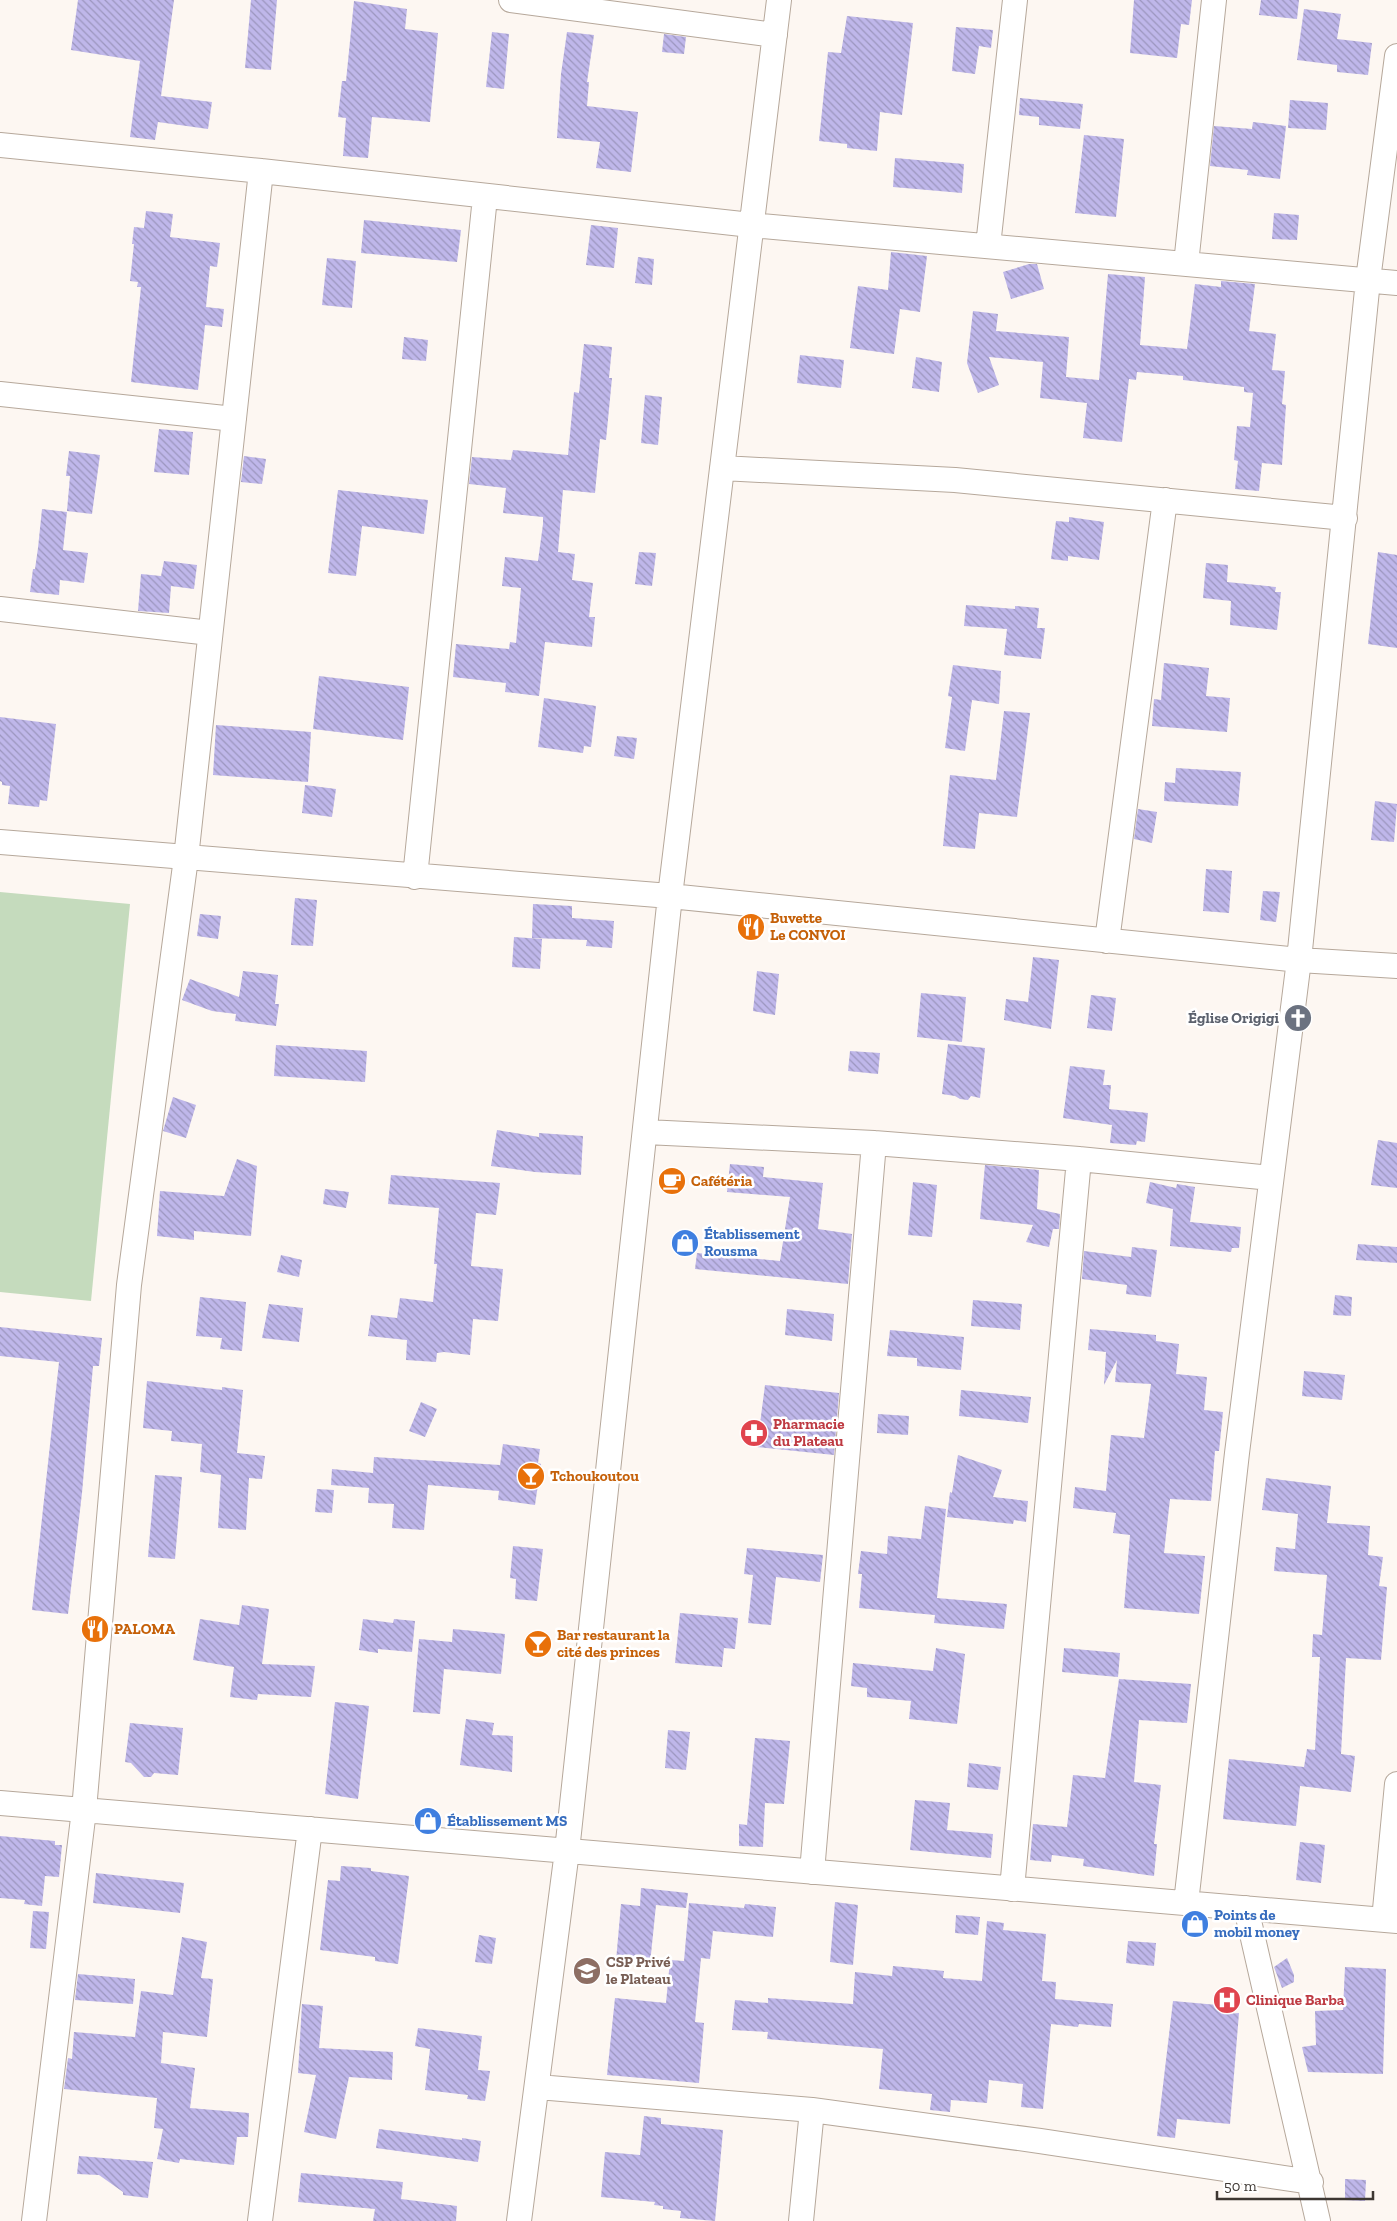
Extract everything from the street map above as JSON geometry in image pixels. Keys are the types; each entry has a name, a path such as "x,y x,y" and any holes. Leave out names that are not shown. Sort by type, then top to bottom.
{"street":[{"path":"511,0 776,35"},
{"path":"520,2221 567,1851 670,896 779,0"},
{"path":"988,246 1015,0"},
{"path":"1186,264 1214,0"},
{"path":"1186,1904 1236,1453 1300,960 1368,280 1397,56"},
{"path":"0,145 261,171 751,225 1397,283"},
{"path":"34,2221 84,1810 130,1285 186,858 261,171"},
{"path":"415,877 485,197"},
{"path":"0,394 234,419"},
{"path":"722,468 955,480 1345,518"},
{"path":"1107,941 1165,500"},
{"path":"0,609 210,633"},
{"path":"0,842 415,877 670,896 1300,960 1397,966"},
{"path":"646,1132 874,1142 1079,1159 1271,1178"},
{"path":"812,1872 874,1142"},
{"path":"1012,1889 1079,1159"},
{"path":"0,1803 1390,1921 1397,1784"},
{"path":"260,2221 310,1829"},
{"path":"1246,1908 1318,2221"},
{"path":"538,2087 812,2110 1040,2141 1310,2182"},
{"path":"801,2221 812,2110"}],"green space":[{"path":"0,892 130,904 91,1301 0,1292"}],"building":[{"path":"78,0 174,0 161,96 212,102 208,129 158,122 155,140 130,137 140,61 71,50"},
{"path":"251,0 277,0 271,70 245,68"},
{"path":"1134,0 1192,0 1189,25 1181,24 1177,58 1130,53"},
{"path":"1261,0 1299,0 1297,19 1259,15"},
{"path":"354,1 407,9 405,29 438,33 430,122 372,117 368,158 343,156 346,118 338,117 342,81 346,81"},
{"path":"1304,9 1341,14 1337,39 1372,43 1368,75 1337,72 1337,65 1297,60"},
{"path":"847,16 913,23 902,115 880,112 877,151 847,148 847,144 819,141 828,52 841,53"},
{"path":"956,27 993,30 991,48 979,46 975,74 952,71"},
{"path":"492,32 509,34 504,89 486,87"},
{"path":"567,32 594,35 587,82 589,82 587,106 638,112 631,172 596,168 600,142 557,138 561,74"},
{"path":"664,34 686,37 684,54 662,52"},
{"path":"1020,98 1083,104 1080,129 1039,125 1039,117 1019,115"},
{"path":"1290,100 1328,103 1326,130 1288,128"},
{"path":"1253,122 1286,126 1280,179 1247,175 1248,170 1210,166 1214,126 1252,129"},
{"path":"1084,135 1124,139 1116,217 1075,213"},
{"path":"895,158 964,164 962,193 893,187"},
{"path":"146,211 173,214 170,237 220,243 217,267 210,266 206,307 224,309 222,327 205,325 198,390 131,382 141,287 137,287 138,282 130,281 134,244 132,244 134,227 144,228"},
{"path":"1274,213 1299,215 1297,240 1272,239"},
{"path":"364,220 461,230 457,262 361,253"},
{"path":"591,225 618,228 614,268 586,265"},
{"path":"891,252 927,256 920,312 900,309 894,354 850,348 858,286 888,290"},
{"path":"638,257 654,259 652,285 635,283"},
{"path":"327,258 356,261 352,308 322,305"},
{"path":"1029,264 1037,264 1044,289 1011,299 1003,272"},
{"path":"1108,274 1145,277 1140,345 1187,349 1195,284 1221,287 1221,281 1255,284 1249,331 1276,334 1272,370 1285,371 1282,404 1286,405 1282,465 1262,463 1259,491 1235,489 1238,461 1234,460 1237,426 1250,427 1253,393 1244,392 1244,387 1183,380 1183,376 1137,372 1136,380 1129,379 1122,442 1083,438 1087,403 1040,398 1043,362 989,357 999,385 978,393 967,363 973,311 998,314 996,331 1069,337 1066,377 1099,380"},
{"path":"404,337 428,340 426,361 402,359"},
{"path":"584,344 612,347 609,378 612,378 606,440 600,439 595,493 563,490 558,552 575,554 572,580 593,583 589,617 595,617 592,647 545,642 539,696 505,692 506,683 453,677 456,644 509,649 510,642 516,643 521,588 502,586 505,557 538,561 543,524 543,517 503,513 506,488 469,484 472,457 511,460 513,450 568,455 574,392 579,393"},
{"path":"800,355 844,360 841,388 797,383"},
{"path":"916,357 942,362 939,392 912,388"},
{"path":"645,395 662,397 658,445 641,443"},
{"path":"159,429 193,432 189,475 154,472"},
{"path":"69,451 100,455 92,514 67,511 70,476 66,476"},
{"path":"244,456 266,459 262,484 241,482"},
{"path":"338,490 428,500 424,534 362,526 356,576 328,573"},
{"path":"42,509 67,512 63,550 88,553 84,583 60,580 59,595 30,592 33,569 35,569"},
{"path":"1069,517 1104,522 1099,560 1068,556 1068,561 1051,559 1056,521 1069,522"},
{"path":"639,552 656,553 652,586 635,584"},
{"path":"1378,552 1397,555 1397,648 1368,644"},
{"path":"164,561 197,565 194,589 171,586 169,613 138,611 141,574 161,576"},
{"path":"1206,563 1228,565 1227,582 1276,587 1275,592 1281,592 1277,630 1230,625 1231,601 1203,598"},
{"path":"966,605 1015,609 1015,606 1039,608 1037,628 1045,628 1041,659 1004,655 1007,629 964,626"},
{"path":"1164,663 1209,668 1206,696 1230,698 1227,732 1152,726 1154,699 1161,700"},
{"path":"953,665 1001,671 999,704 972,700 965,751 945,748 952,697 948,696"},
{"path":"319,676 409,687 403,740 313,729"},
{"path":"544,698 596,706 591,747 584,746 583,753 538,747"},
{"path":"1004,711 1030,713 1017,817 979,813 975,849 943,846 950,775 996,780"},
{"path":"0,717 56,724 47,801 40,800 39,807 8,804 10,786 2,785 0,781"},
{"path":"216,725 311,732 308,782 213,775"},
{"path":"617,736 637,738 634,759 614,756"},
{"path":"1176,768 1241,772 1238,806 1164,801 1165,782 1175,783"},
{"path":"305,785 336,789 332,817 302,813"},
{"path":"1375,801 1397,804 1394,842 1371,840"},
{"path":"1138,809 1157,812 1152,843 1134,839"},
{"path":"1206,869 1232,871 1229,913 1203,911"},
{"path":"1263,891 1280,892 1276,922 1260,920"},
{"path":"295,898 317,900 313,946 291,945"},
{"path":"533,904 572,906 572,918 614,921 612,948 586,946 587,940 532,938"},
{"path":"200,914 221,916 218,939 197,936"},
{"path":"514,937 542,939 540,969 512,967"},
{"path":"1033,957 1059,960 1051,1029 1004,1020 1006,999 1028,1002"},
{"path":"243,971 278,975 275,1004 279,1004 276,1026 235,1021 236,1014 212,1011 182,1000 190,979 239,997"},
{"path":"757,971 779,974 775,1015 753,1011"},
{"path":"921,993 966,997 962,1042 917,1037"},
{"path":"1091,995 1116,998 1112,1031 1087,1028"},
{"path":"948,1044 985,1048 980,1098 971,1096 968,1100 942,1094"},
{"path":"276,1045 367,1051 365,1082 274,1076"},
{"path":"850,1051 880,1053 878,1074 848,1071"},
{"path":"1070,1066 1105,1070 1103,1085 1111,1085 1109,1109 1148,1113 1145,1142 1137,1141 1136,1145 1110,1143 1112,1125 1063,1118"},
{"path":"173,1097 196,1105 186,1138 163,1131"},
{"path":"497,1130 539,1137 539,1133 583,1136 581,1175 535,1172 491,1166"},
{"path":"1378,1140 1397,1143 1397,1188 1371,1185"},
{"path":"237,1159 257,1166 251,1236 194,1231 194,1240 157,1236 160,1191 224,1196"},
{"path":"730,1164 764,1167 763,1177 823,1183 818,1229 852,1234 848,1284 695,1269 697,1253 780,1261 790,1197 727,1192"},
{"path":"985,1165 1039,1170 1037,1209 1060,1214 1059,1229 1053,1229 1049,1247 1026,1242 1033,1225 980,1219"},
{"path":"391,1175 500,1183 496,1215 476,1213 471,1266 503,1269 498,1321 473,1319 470,1355 444,1352 437,1353 436,1362 406,1360 407,1340 368,1336 371,1315 397,1318 400,1298 433,1302 437,1264 434,1264 439,1208 388,1204"},
{"path":"913,1182 937,1185 932,1237 908,1235"},
{"path":"1150,1182 1176,1188 1177,1184 1195,1187 1190,1222 1241,1227 1239,1248 1232,1248 1231,1252 1170,1246 1173,1209 1146,1203"},
{"path":"325,1189 349,1192 346,1208 323,1204"},
{"path":"1358,1244 1397,1247 1397,1263 1356,1260"},
{"path":"1132,1247 1157,1250 1151,1297 1126,1294 1127,1285 1082,1279 1084,1251 1131,1257"},
{"path":"281,1255 302,1260 299,1277 277,1272"},
{"path":"1335,1295 1352,1297 1351,1316 1333,1315"},
{"path":"200,1297 246,1302 242,1351 220,1349 222,1338 196,1336"},
{"path":"973,1300 1022,1304 1020,1330 971,1326"},
{"path":"269,1304 303,1308 299,1342 262,1338"},
{"path":"787,1309 834,1314 832,1341 785,1335"},
{"path":"0,1327 102,1338 99,1366 93,1366 82,1493 68,1614 32,1610 59,1362 0,1356"},
{"path":"1090,1329 1156,1335 1156,1341 1179,1344 1176,1374 1207,1377 1204,1410 1223,1412 1219,1451 1215,1451 1211,1501 1170,1499 1164,1553 1205,1556 1199,1614 1124,1608 1130,1535 1113,1533 1116,1513 1073,1508 1075,1487 1106,1491 1111,1435 1144,1438 1151,1384 1115,1382 1117,1360 1104,1385 1106,1352 1088,1350"},
{"path":"890,1330 964,1337 961,1370 917,1366 917,1358 887,1356"},
{"path":"1304,1371 1345,1375 1342,1400 1302,1396"},
{"path":"147,1381 222,1390 222,1387 243,1390 237,1453 265,1456 262,1479 249,1478 246,1530 218,1528 221,1475 200,1472 202,1444 171,1441 172,1431 143,1428"},
{"path":"765,1385 839,1393 834,1455 757,1447"},
{"path":"961,1390 1031,1397 1028,1423 959,1416"},
{"path":"421,1402 437,1409 425,1437 409,1431"},
{"path":"878,1414 909,1416 908,1435 877,1433"},
{"path":"503,1444 540,1449 538,1463 541,1464 535,1505 498,1500 499,1491 428,1485 424,1530 392,1528 394,1504 368,1503 369,1488 331,1485 332,1469 373,1473 374,1457 500,1465"},
{"path":"958,1455 1002,1470 993,1497 1028,1501 1026,1522 1014,1520 1013,1524 947,1517"},
{"path":"155,1475 182,1477 175,1559 148,1557"},
{"path":"1266,1478 1331,1486 1327,1523 1370,1526 1368,1555 1383,1557 1379,1586 1387,1587 1381,1660 1346,1658 1341,1754 1355,1756 1351,1792 1300,1786 1296,1826 1223,1819 1229,1759 1304,1767 1307,1749 1315,1750 1320,1657 1312,1657 1313,1634 1322,1635 1327,1575 1274,1571 1276,1547 1295,1549 1298,1514 1262,1510"},
{"path":"317,1489 334,1490 332,1513 315,1512"},
{"path":"925,1506 946,1509 937,1598 1007,1604 1004,1629 934,1623 935,1615 859,1608 862,1574 858,1574 861,1551 887,1554 888,1536 921,1539"},
{"path":"513,1546 543,1549 537,1601 515,1599 516,1579 510,1578"},
{"path":"747,1548 823,1555 820,1582 776,1577 771,1625 748,1623 753,1575 744,1574"},
{"path":"242,1605 269,1609 262,1664 315,1666 311,1697 258,1694 257,1700 230,1697 234,1667 193,1660 200,1619 239,1625"},
{"path":"680,1613 738,1618 735,1649 724,1648 722,1667 675,1663"},
{"path":"363,1619 393,1623 394,1619 415,1621 412,1652 378,1649 378,1653 359,1650"},
{"path":"453,1629 505,1634 501,1674 444,1669 440,1714 413,1712 419,1639 452,1642"},
{"path":"936,1648 965,1654 957,1724 909,1719 911,1701 867,1697 867,1688 851,1686 853,1663 933,1671"},
{"path":"1064,1648 1120,1653 1118,1677 1062,1672"},
{"path":"1119,1679 1191,1684 1187,1723 1139,1720 1134,1782 1161,1785 1154,1844 1157,1844 1154,1876 1083,1866 1084,1859 1052,1855 1051,1862 1030,1860 1033,1824 1067,1827 1073,1775 1105,1778"},
{"path":"335,1702 369,1706 358,1799 325,1794"},
{"path":"466,1719 494,1723 492,1735 513,1736 512,1772 460,1765"},
{"path":"130,1723 183,1728 178,1775 154,1773 151,1777 144,1777 131,1763 125,1762"},
{"path":"668,1730 690,1732 686,1770 665,1768"},
{"path":"755,1738 790,1741 784,1804 765,1803 763,1847 739,1846 739,1824 747,1825"},
{"path":"969,1763 1001,1767 998,1790 967,1787"},
{"path":"915,1800 950,1803 947,1830 993,1834 991,1858 910,1850"},
{"path":"0,1836 55,1841 55,1845 62,1845 59,1877 45,1876 42,1906 24,1904 25,1900 0,1898"},
{"path":"1300,1842 1325,1845 1321,1883 1296,1880"},
{"path":"341,1866 371,1868 371,1871 409,1876 398,1964 375,1961 375,1957 320,1950 328,1880 340,1881"},
{"path":"96,1873 184,1883 180,1913 93,1903"},
{"path":"641,1888 688,1893 686,1908 656,1905 650,1964 616,1961 621,1904 640,1906"},
{"path":"835,1902 858,1905 853,1965 830,1962"},
{"path":"689,1903 744,1908 745,1904 776,1907 773,1937 713,1931 710,1959 701,1958 695,2022 704,2023 699,2083 607,2075 615,1998 666,2003 670,1960 684,1961"},
{"path":"33,1911 49,1912 46,1949 30,1948"},
{"path":"956,1915 980,1917 978,1935 955,1933"},
{"path":"987,1921 1004,1923 1003,1930 1046,1934 1042,1981 1056,1982 1055,1999 1113,2004 1111,2027 1079,2024 1078,2027 1051,2024 1043,2109 1021,2107 1023,2084 989,2080 987,2103 951,2100 950,2112 930,2110 932,2094 879,2089 883,2049 767,2039 768,2032 732,2030 735,2000 768,2003 768,1998 853,2004 855,1972 892,1976 893,1966 944,1971 943,1978 982,1981"},
{"path":"479,1935 496,1938 492,1964 475,1962"},
{"path":"182,1937 207,1942 201,1978 213,1979 207,2037 163,2032 161,2063 195,2068 190,2108 249,2113 248,2137 237,2137 234,2165 180,2159 179,2163 157,2159 163,2129 154,2128 157,2098 64,2089 68,2058 72,2059 74,2032 135,2037 141,1991 173,1995"},
{"path":"1128,1941 1156,1943 1154,1966 1126,1963"},
{"path":"1287,1958 1294,1975 1294,1982 1282,1988 1274,1967"},
{"path":"1345,1967 1386,1969 1383,2074 1308,2072 1302,2047 1316,2045 1315,2011 1343,2010"},
{"path":"78,1974 135,1979 133,2004 75,2000"},
{"path":"1173,2001 1240,2007 1226,2014 1239,2013 1230,2124 1177,2119 1175,2138 1157,2136"},
{"path":"302,2004 323,2006 319,2048 393,2052 392,2080 349,2077 336,2139 304,2132 316,2075 298,2073"},
{"path":"418,2028 482,2036 478,2070 490,2071 485,2101 467,2099 468,2095 425,2090 430,2049 415,2046"},
{"path":"644,2116 661,2118 661,2124 723,2130 715,2221 680,2218 681,2211 663,2209 663,2206 654,2205 655,2202 601,2197 605,2152 640,2155"},
{"path":"379,2129 481,2141 478,2162 376,2148"},
{"path":"79,2156 153,2162 148,2198 123,2195 123,2192 99,2175 77,2174"},
{"path":"301,2173 403,2182 401,2199 457,2206 456,2221 373,2221 375,2209 298,2202"},
{"path":"1345,2179 1366,2180 1365,2201 1345,2200"}],"place":[{"name":"Buvette Le CONVOI","path":"751,927"},
{"name":"Église Origigi","path":"1298,1018"},
{"name":"Cafétéria","path":"672,1181"},
{"name":"Établissement Rousma","path":"685,1243"},
{"name":"Pharmacie du Plateau","path":"754,1433"},
{"name":"Tchoukoutou","path":"531,1476"},
{"name":"PALOMA","path":"95,1629"},
{"name":"Bar restaurant la cité des princes","path":"538,1644"},
{"name":"Établissement MS","path":"428,1821"},
{"name":"Points de mobil money","path":"1195,1924"},
{"name":"CSP Privé le Plateau","path":"587,1971"},
{"name":"Clinique Barba","path":"1227,2000"}]}
